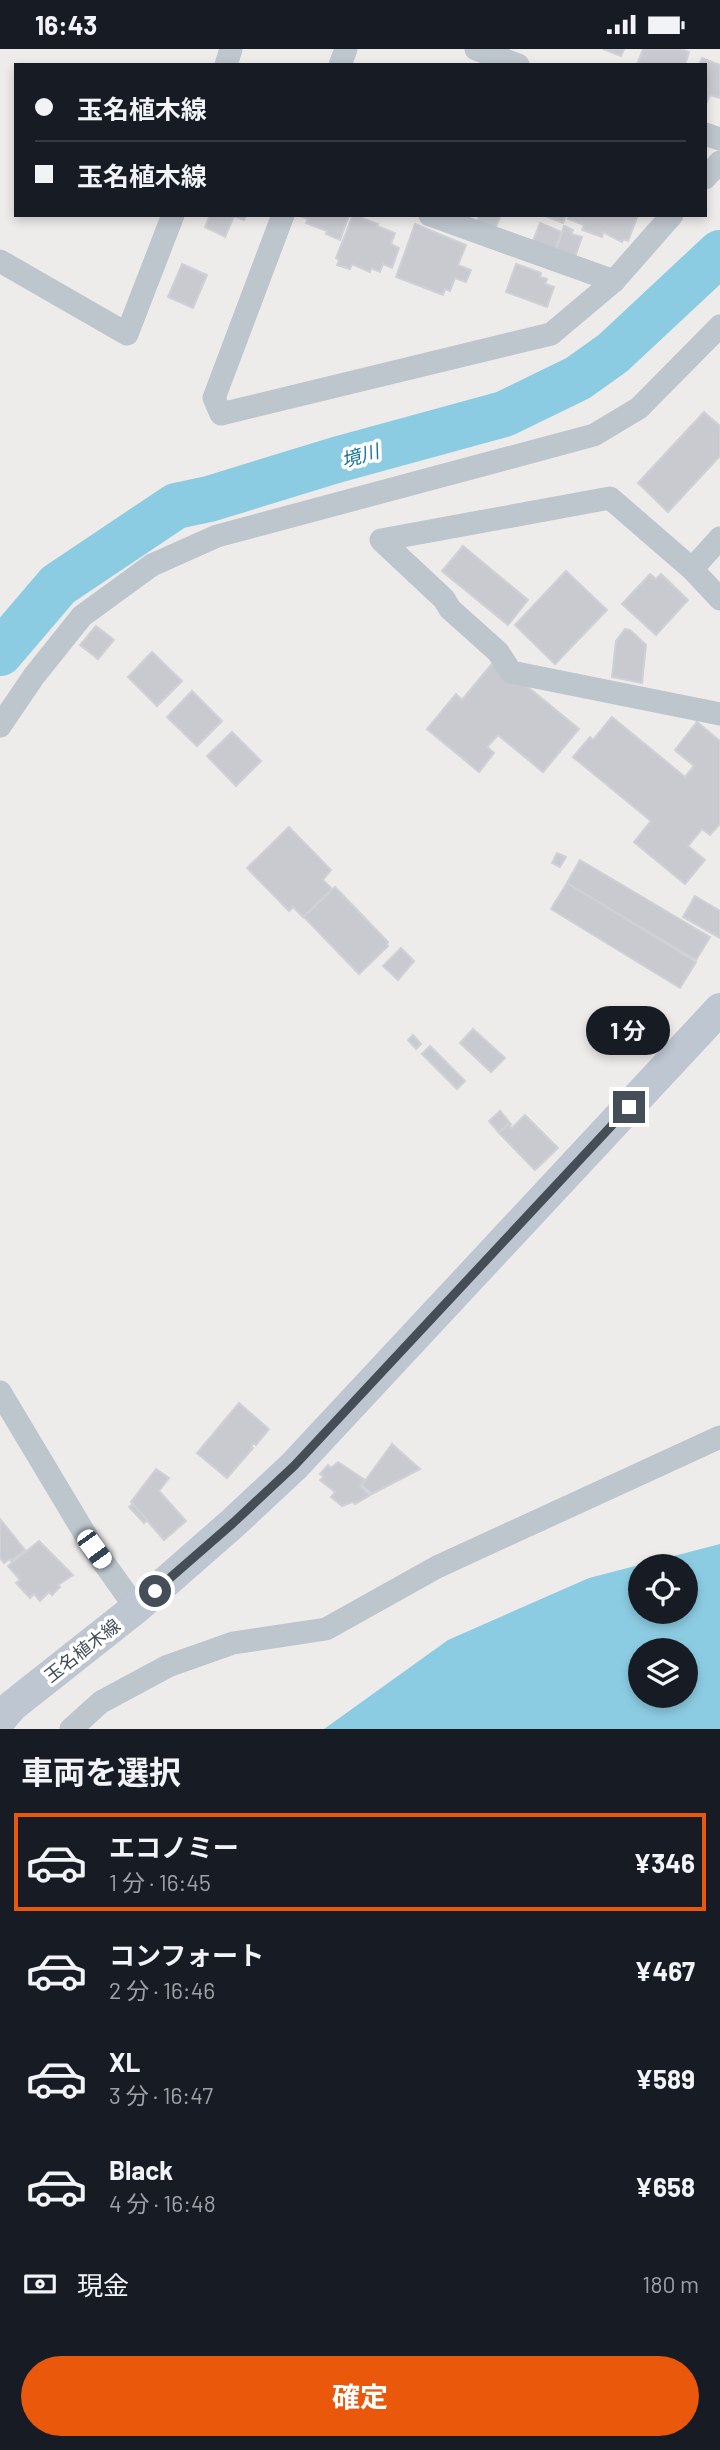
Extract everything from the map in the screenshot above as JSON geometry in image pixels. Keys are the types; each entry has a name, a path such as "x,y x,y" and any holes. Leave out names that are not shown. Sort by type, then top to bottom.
{"main road":[{"name":"玉名植木線","path":"0,1720 12,1706 136,1608 294,1466 720,1009"}],"street":[{"path":"476,49 513,63"},
{"path":"707,176 720,162"},
{"path":"0,261 127,334 172,217"},
{"path":"283,217 214,398 221,414 551,334 614,281 671,217"},
{"path":"436,217 614,281"},
{"path":"0,726 34,676 82,616 152,565 218,536 594,435 639,408 720,326"},
{"path":"720,599 692,569 610,498 381,540 444,599 450,609 498,652 511,672 720,714"},
{"path":"692,569 720,538"},
{"path":"0,1392 94,1549 136,1608"},
{"path":"71,1729 101,1702 168,1666 233,1643 326,1629 438,1567 720,1437"}],"water":[{"path":"720,1544 720,1729 324,1729 448,1640 589,1578 628,1568 628,1624 698,1624 698,1554 681,1554"}],"building":[{"path":"603,49 624,49 621,56"},
{"path":"643,49 681,49 689,52 686,63 638,63"},
{"path":"702,58 720,65 720,98 710,95 707,102 707,63 700,63"},
{"path":"209,217 234,217 225,237 205,227"},
{"path":"302,217 348,217 340,240 326,234 327,231 306,223 308,219"},
{"path":"352,217 378,224 377,226 395,233 391,244 399,248 392,268 383,264 380,272 371,268 370,272 352,264 350,269 337,265 339,260 336,258"},
{"path":"478,217 500,217 495,229 477,222"},
{"path":"548,217 565,217 563,223"},
{"path":"637,217 628,241 623,239 622,242 603,232 602,237 582,230 584,225 568,219"},
{"path":"540,223 562,232 555,249 533,241"},
{"path":"415,224 466,245 458,265 471,270 466,282 455,278 450,291 445,289 443,295 396,277"},
{"path":"564,226 573,230 571,234 582,237 575,257 556,251"},
{"path":"182,264 207,275 193,308 168,297"},
{"path":"516,264 541,273 540,277 547,279 545,284 554,287 547,307 506,292"},
{"path":"704,412 720,426 720,456 668,512 638,483"},
{"path":"463,546 528,600 508,625 442,571"},
{"path":"566,571 607,610 555,664 515,625"},
{"path":"650,574 656,579 661,574 688,600 656,635 622,604"},
{"path":"96,626 114,640 98,659 80,645"},
{"path":"625,629 630,630 646,645 642,683 612,677 616,641"},
{"path":"152,652 182,681 157,706 128,677"},
{"path":"495,660 579,729 543,772 498,735 487,747 494,753 479,772 427,729 456,694 462,700"},
{"path":"192,691 222,721 197,746 167,717"},
{"path":"612,717 685,777 694,766 675,750 697,722 720,741 720,824 710,835 702,829 688,846 705,860 685,884 634,842 651,821 573,757 590,737 593,740"},
{"path":"232,732 261,761 236,786 207,756"},
{"path":"289,827 331,870 323,880 332,889 303,917 293,907 289,911 247,868"},
{"path":"557,853 566,857 560,867 552,863"},
{"path":"580,860 710,937 696,960 567,883"},
{"path":"567,883 696,962 680,988 551,909"},
{"path":"335,887 388,942 388,946 359,974 304,917"},
{"path":"695,896 720,911 720,938 683,917"},
{"path":"401,948 414,961 398,980 383,966"},
{"path":"473,1029 505,1058 491,1072 460,1043"},
{"path":"413,1035 421,1044 416,1049 408,1040"},
{"path":"430,1046 465,1081 457,1089 422,1054"},
{"path":"500,1111 511,1124 499,1133 489,1121"},
{"path":"525,1115 558,1148 535,1170 499,1133 508,1124 512,1128"},
{"path":"239,1403 269,1429 256,1445 254,1443 251,1446 253,1448 227,1478 197,1453"},
{"path":"392,1444 420,1469 372,1494 362,1485"},
{"path":"338,1462 365,1480 360,1486 370,1495 355,1504 352,1502 342,1506 331,1497 335,1492 320,1480 324,1477 320,1474 328,1465 331,1468"},
{"path":"156,1469 169,1478 159,1491 186,1521 164,1540 131,1502"},
{"path":"133,1504 147,1520 144,1523 129,1507"},
{"path":"0,1519 25,1550 4,1563 0,1558"},
{"path":"39,1541 73,1575 58,1585 60,1587 52,1595 49,1592 40,1601 34,1594 30,1598 16,1583 20,1580 8,1566"}],"waterway":[{"name":"境川","path":"0,653 58,585 176,506 209,499 336,460 504,414 578,378 613,353 720,253"}],"route":[{"path":"155,1591 294,1466 629,1107"}]}
